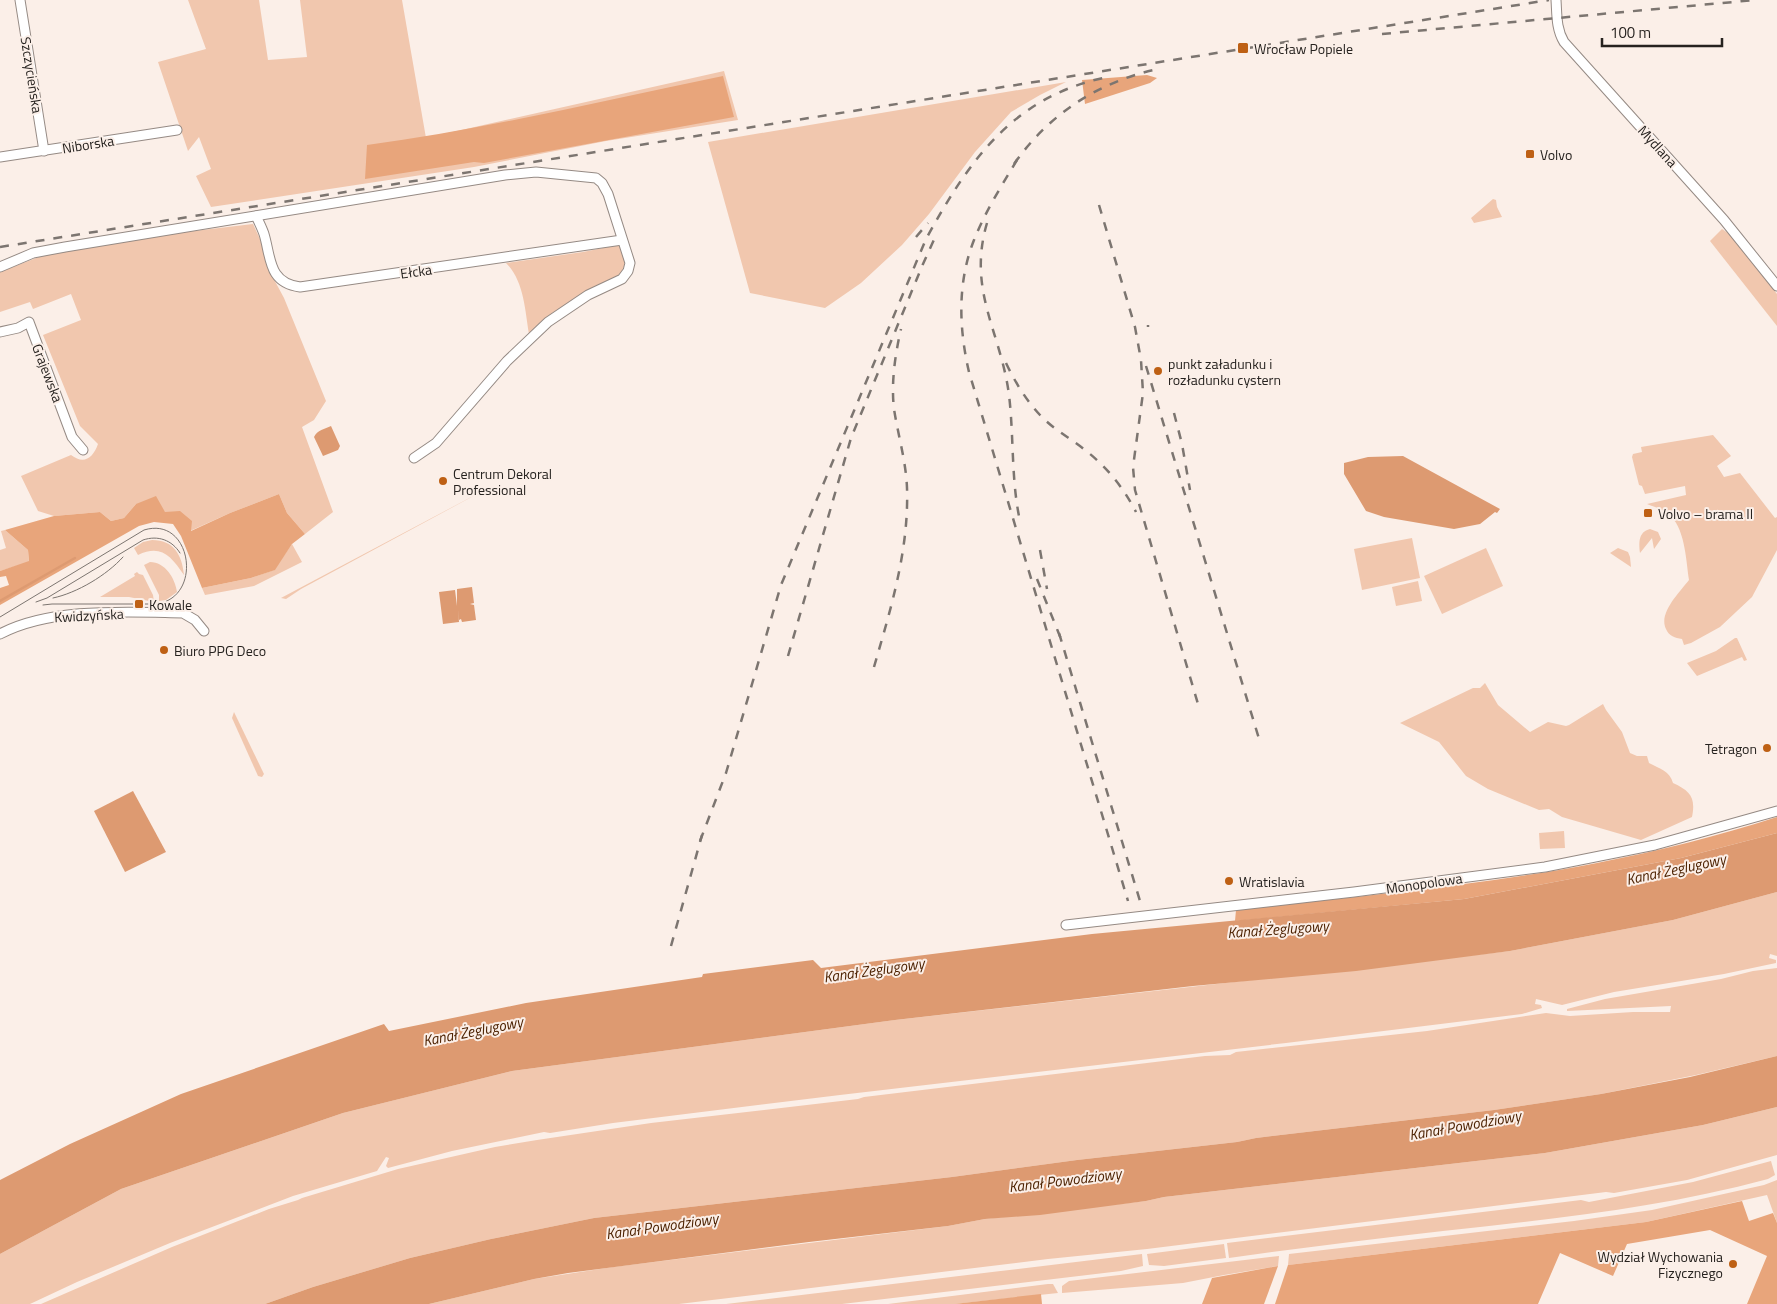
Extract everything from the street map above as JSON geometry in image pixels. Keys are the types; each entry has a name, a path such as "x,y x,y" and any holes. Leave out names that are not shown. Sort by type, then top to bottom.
{"street":[{"name":"Szczycieńska","path":"20,0 44,150"},
{"name":"Mydlana","path":"1556,0 1559,35 1564,42 1724,220 1777,286"},
{"name":"Niborska","path":"0,158 177,130"},
{"path":"0,267 33,253 477,179 536,172 596,178 602,183 608,194 630,268 622,279 588,295 548,322 506,361 436,443 414,458"},
{"name":"Ełcka","path":"256,216 264,233 274,271 285,283 300,287 622,240"},
{"name":"Grajewska","path":"0,332 18,328 29,322 72,437 83,450"},
{"name":"Kwidzyńska","path":"1,631 55,616 155,613 187,614 204,631"},
{"name":"Monopolowa","path":"1066,925 1354,892 1545,867 1655,845 1777,811"}],"shaded area":[{"path":"188,0 259,0 268,60 307,57 300,0 402,0 426,138 724,71 738,120 606,141 474,167 211,207 196,176 211,169 199,137 188,151 158,62 206,49"},
{"path":"1147,75 1157,78 1150,83 1085,104 1082,80"},
{"path":"723,76 734,117 484,163 474,162 365,179 367,145 457,131"},
{"path":"1066,82 1011,112 975,152 929,214 902,245 861,283 825,308 750,293 708,142"},
{"path":"1493,199 1496,200 1502,217 1474,223 1471,218"},
{"path":"253,224 260,239 270,272 284,298 326,401 314,420 302,427 333,512 305,534 287,513 279,494 190,531 165,512 136,504 124,518 111,521 100,512 54,516 38,511 21,476 71,455 84,460 94,453 98,444 80,426 43,335 81,320 71,294 33,309 30,302 0,312 0,272 44,255 177,233"},
{"path":"1722,229 1731,235 1777,294 1777,326 1710,241"},
{"path":"618,245 625,256 625,264 618,276 552,313 529,334 520,287 517,278 506,263"},
{"path":"1713,435 1731,456 1717,466 1724,477 1740,473 1775,518 1777,517 1777,550 1752,597 1720,627 1684,645 1682,639 1669,633 1664,623 1671,603 1689,580 1684,544 1674,519 1663,511 1647,504 1686,495 1685,486 1645,494 1642,486 1639,485 1632,457 1633,454 1642,452 1641,447"},
{"path":"492,486 301,589 286,599 281,598"},
{"path":"279,494 287,513 305,534 292,544 275,570 251,578 202,588 181,536 173,524 154,522 139,526 0,605 0,588 9,585 6,576 0,577 0,571 29,561 28,550 5,530 54,516 100,512 111,521 124,518 136,504 156,496 165,512 180,511 192,521 191,531"},
{"path":"1650,529 1658,532 1661,539 1654,549 1652,538 1640,553 1641,535"},
{"path":"5,530 28,550 29,562 0,571 0,550 6,548 1,531"},
{"path":"1412,538 1420,578 1362,590 1354,549"},
{"path":"152,540 166,543 175,550 179,555 184,575 170,557 159,551 138,555 134,548 143,542"},
{"path":"292,544 302,562 254,586 205,595 202,588 251,578 274,570"},
{"path":"1486,548 1503,586 1442,614 1424,576"},
{"path":"1618,548 1628,552 1631,567 1610,553"},
{"path":"150,562 165,568 172,576 177,592 166,600 159,601 159,595 144,565"},
{"path":"137,572 143,575 153,595 154,602 129,597 100,597 135,576 134,574"},
{"path":"1418,581 1422,601 1396,606 1392,587"},
{"path":"1737,638 1747,660 1744,661 1742,657 1697,676 1687,663 1716,651"},
{"path":"1485,683 1498,705 1530,732 1548,722 1569,725 1603,704 1622,732 1630,753 1637,756 1647,756 1649,763 1667,773 1673,783 1688,792 1693,804 1692,817 1641,840 1562,817 1549,809 1539,810 1488,789 1466,776 1439,742 1400,723 1473,688 1480,688"},
{"path":"234,712 264,774 262,777 258,776 232,718"},
{"path":"1777,817 1777,833 1681,858 1464,899 1235,921 1236,910 1462,884 1597,863 1688,843"},
{"path":"1564,831 1565,848 1540,849 1539,833"},
{"path":"1777,892 1777,956 1770,954 1769,958 1776,960 1776,963 1724,974 1614,992 1562,1005 1536,999 1535,1004 1541,1005 1542,1008 1522,1014 840,1095 613,1123 550,1133 544,1132 452,1151 388,1168 386,1166 389,1158 386,1157 377,1171 293,1196 170,1243 30,1304 0,1304 0,1254 121,1189 343,1113 512,1071 895,1020 1510,951 1673,920"},
{"path":"1777,968 1777,1056 1601,1094 1494,1110 1256,1138 1237,1142 594,1218 410,1258 313,1287 265,1304 41,1304 172,1247 269,1209 398,1169 495,1147 651,1123 1205,1056 1230,1055 1236,1052 1427,1031 1546,1013 1570,1016 1670,1012 1671,1006 1567,1011 1567,1009 1605,999"},
{"path":"1777,1107 1777,1155 1687,1180 1614,1193 1606,1192 1147,1249 1048,1259 679,1304 429,1304 534,1279 613,1267 948,1226 985,1219 1146,1201 1164,1197 1545,1153 1703,1125"},
{"path":"1771,1161 1775,1175 1768,1179 1687,1198 1566,1217 1363,1240 1229,1258 1227,1243 1581,1200 1589,1202 1693,1182"},
{"path":"1777,1180 1777,1223 1767,1195 1646,1222 1288,1265 1289,1254 1574,1221 1652,1210 1764,1185"},
{"path":"1742,1201 1749,1221 1773,1213 1777,1223 1777,1304 1747,1304 1767,1256 1710,1230 1627,1244 1613,1276 1560,1253 1538,1304 1275,1304 1288,1265 1646,1222"},
{"path":"1224,1244 1226,1258 1164,1266 1149,1265 1147,1254"},
{"path":"1142,1254 1143,1266 1121,1271 842,1304 726,1304"},
{"path":"1279,1256 1278,1266 1183,1283 1062,1293 1062,1286 1069,1281"},
{"path":"1278,1266 1264,1304 1202,1304 1212,1278"},
{"path":"1053,1284 1058,1293 954,1304 888,1304"},
{"path":"1041,1294 1042,1304 954,1304"}],"water":[{"path":"331,426 340,446 338,450 323,456 314,437 319,431"},
{"path":"1403,456 1500,509 1480,524 1454,529 1384,517 1366,511 1344,474 1344,463 1368,457"},
{"path":"472,587 474,603 470,604 474,605 476,620 462,622 461,619 459,620 458,609 459,622 443,624 439,592 455,590 457,606 457,589"},
{"path":"133,791 166,852 125,872 94,811"},
{"name":"Kanał Żeglugowy","path":"1777,833 1777,892 1673,920 1510,951 1356,971 1193,986 895,1020 512,1071 343,1113 121,1189 0,1254 0,1180 70,1144 181,1094 384,1024 389,1031 526,1003 702,977 703,974 813,960 821,968 1092,934 1464,899 1681,858"},
{"name":"Kanał Powodziowy","path":"1777,1056 1777,1107 1703,1125 1545,1153 1164,1197 1040,1215 985,1219 948,1226 568,1273 534,1279 429,1304 265,1304 313,1287 410,1258 594,1218 952,1177 1077,1160 1494,1110 1601,1094 1690,1077"}],"waterway":[{"path":"0,601 75,558"}],"tram line":[{"path":"0,617 144,530 161,529 173,535 182,546 186,560 186,575 180,589 170,599 154,604 43,605"},
{"path":"36,602 47,598 143,540 159,538 169,542 180,553"},
{"path":"53,598 72,592 91,582 109,570 123,557"}],"railway":[{"path":"0,247 1549,0"},
{"path":"1382,34 1755,0"},
{"path":"1014,164 1043,130 1059,115 1077,103 1115,82 1158,69"},
{"path":"700,841 726,773 781,585 926,239 976,159 996,137 1018,117 1043,101 1071,88 1103,78"},
{"path":"1017,160 983,219 968,256 962,289 963,339 969,372 1128,901"},
{"path":"1099,205 1135,327 1141,360 1143,393 1133,467 1135,490 1198,704"},
{"path":"916,237 928,223"},
{"path":"987,223 982,247 981,270 983,291 1005,372 1009,395 1015,490 1020,521"},
{"path":"788,656 851,438 937,233"},
{"path":"874,667 898,579 907,511 904,458 894,409 893,389 895,359 901,329"},
{"path":"1006,363 1021,390 1035,409 1050,425 1085,450 1107,470 1126,494 1136,512"},
{"path":"1146,366 1260,742"},
{"path":"1174,413 1182,444 1190,490"},
{"path":"1040,550 1047,589"},
{"path":"1037,579 1061,639"},
{"path":"1059,633 1140,901"},
{"path":"671,946 702,835"}],"place":[{"name":"Wrocław Popiele","path":"1243,48"},
{"name":"Volvo","path":"1530,154"},
{"name":"punkt załadunku i rozładunku cystern","path":"1158,371"},
{"name":"Centrum Dekoral Professional","path":"443,481"},
{"name":"Volvo – brama II","path":"1648,513"},
{"name":"Kowale","path":"139,604"},
{"name":"Biuro PPG Deco","path":"164,650"},
{"name":"Tetragon","path":"1767,748"},
{"name":"Wratislavia","path":"1229,881"},
{"name":"Wydział Wychowania Fizycznego","path":"1733,1264"}]}
